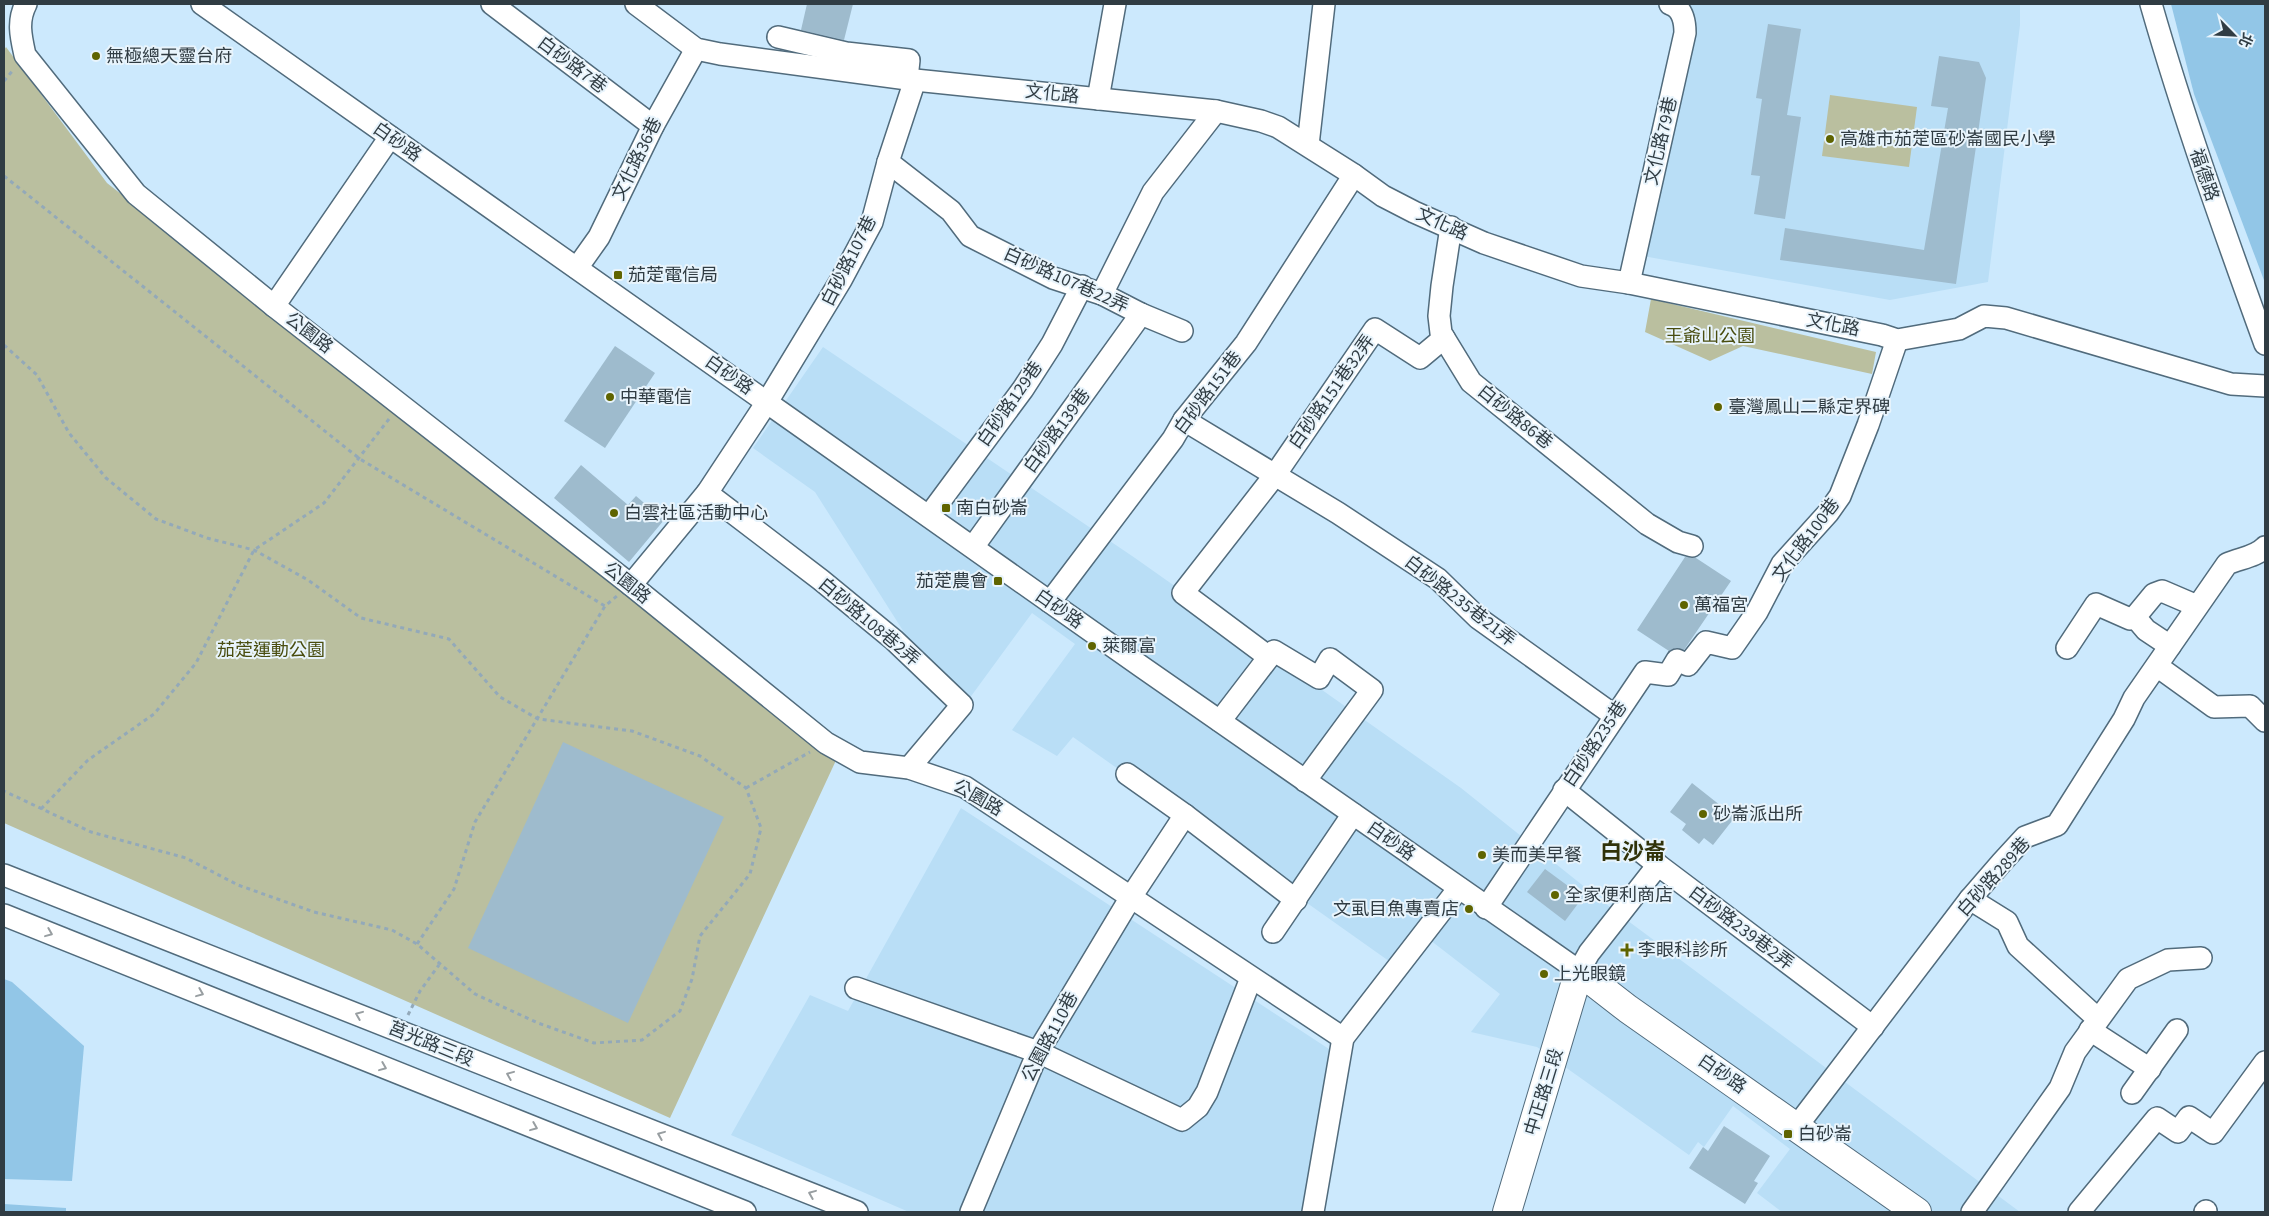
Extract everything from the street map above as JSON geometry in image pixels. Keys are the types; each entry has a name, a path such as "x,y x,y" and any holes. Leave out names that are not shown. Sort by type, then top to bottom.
{"main road":[{"name":"白砂路","path":"1579,971 1628,1009 1917,1212"},
{"name":"中正路三段","path":"1508,1212 1579,971"}],"street":[{"name":"公園路","path":"26,4 22,11 20,32 25,55 136,194 274,306 630,584 826,743 860,762 910,768 965,787 1343,1038"},
{"name":"白砂路","path":"202,4 1050,602 1486,908 1579,971"},
{"name":"白砂路7巷","path":"492,4 653,126"},
{"name":"文化路","path":"638,4 696,49 720,54 911,79 1216,111 1261,120 1308,145 1383,196 1484,242 1582,276 1629,283 1882,335 1897,340 1959,329 1984,316 2006,318 2231,384 2265,386"},
{"path":"1098,99 1115,4"},
{"path":"1308,145 1324,4"},
{"name":"文化路79巷","path":"1629,283 1685,33 1685,23 1681,13 1674,5 1670,4"},
{"name":"福德路","path":"2151,4 2184,117 2222,230 2265,344"},
{"path":"778,37 846,53 909,60 911,79"},
{"name":"文化路36巷","path":"577,268 599,237 653,126 696,49"},
{"name":"白砂路107巷","path":"630,584 707,493 767,402 841,280 872,222 911,79"},
{"path":"1102,294 1153,192 1216,111"},
{"path":"274,306 390,137"},
{"name":"白砂路107巷22弄","path":"888,162 951,212 970,236 1052,278 1082,286 1102,294 1141,314 1182,331"},
{"name":"白砂路151巷","path":"1050,602 1173,439 1184,420 1246,343 1354,175"},
{"name":"白砂路86巷","path":"1451,227 1439,316 1444,338 1471,382 1647,524 1678,542 1692,546"},
{"name":"白砂路129巷","path":"929,516 1023,389 1052,344 1082,286"},
{"name":"白砂路139巷","path":"973,547 1141,314"},
{"name":"白砂路151巷32弄","path":"1269,657 1183,593 1275,475 1375,329 1420,358 1444,338"},
{"name":"文化路100巷","path":"1732,648 1757,612 1782,564 1828,513 1840,496 1868,425 1897,340"},
{"path":"1184,420 1275,475"},
{"name":"白砂路235巷21弄","path":"1275,475 1338,513 1438,579 1478,618 1615,716"},
{"name":"白砂路108巷2弄","path":"707,493 821,580 894,640 962,705 910,768"},
{"name":"白砂路289巷","path":"1797,1126 1970,899 2026,836 2057,825 2124,719 2134,698 2227,564 2241,558 2259,554 2265,547"},
{"path":"2067,648 2096,604 2130,619 2134,617 2154,594 2162,591 2198,606"},
{"path":"2134,617 2146,630 2170,646"},
{"name":"白砂路235巷","path":"1486,908 1645,672 1668,675 1677,660 1688,665 1706,642 1732,648"},
{"path":"1220,721 1274,651 1319,678 1330,660 1372,690 1305,780"},
{"path":"2157,666 2214,707 2250,706 2265,721"},
{"path":"1127,774 1185,815 1296,900"},
{"name":"白砂路239巷2弄","path":"1564,790 1658,864 1873,1027"},
{"path":"1273,932 1353,814"},
{"name":"公園路110巷","path":"971,1212 1038,1052 1132,897 1185,815"},
{"path":"1579,971 1589,953 1658,864"},
{"name":"莒光路三段","path":"4,875 857,1212"},
{"path":"1313,1212 1343,1038 1459,888"},
{"path":"1970,899 2007,922 2018,946 2094,1024 2150,1069"},
{"path":"4,915 745,1212"},
{"path":"1972,1212 2060,1088 2075,1052 2128,979 2168,960 2200,958"},
{"path":"856,988 1038,1052 1182,1120 1198,1107 1207,1092 1251,978"},
{"path":"2132,1093 2177,1030"},
{"path":"2079,1212 2157,1118 2178,1132 2189,1117 2213,1133 2265,1062"}],"path":[{"path":"4,176 360,459 605,606"},
{"path":"4,345 37,375 69,433 106,478 156,519 206,538 254,550 308,580 361,618 448,639 500,697 538,719 632,731 700,756 746,788 761,828 750,874 700,936 692,979 680,1011 642,1040 594,1043 538,1023 475,994 417,944 392,930 314,912 238,884 186,858 91,832 4,791"},
{"path":"41,810 88,760 154,714 196,663 254,550 324,503 360,459 400,404"},
{"path":"417,944 454,889 476,822 605,606 630,584"},
{"path":"746,788 826,743"},
{"path":"400,1031 420,991 440,965"}],"shaded area":[{"name":"高雄市茄萣區砂崙國民小學","path":"1678,4 2020,4 2020,25 1988,282 1890,300 1626,253 1684,13"},
{"path":"2171,4 2265,4 2265,283 2194,94"},
{"path":"823,347 1135,558 1461,788 1616,912 2020,1212 1782,1212 1757,1193 1790,1149 1733,1106 1704,1147 1698,1142 1689,1155 1537,1047 1471,1032 1500,994 1430,940 1403,971 1073,737 1057,756 1012,730 1075,644 1032,613 969,699 921,659 815,492 753,448"},
{"path":"961,808 1332,1051 1303,1212 909,1212 731,1135 810,995 848,1011"},
{"path":"4,979 12,982 84,1046 72,1181 4,1179"},
{"path":"4,1204 66,1208 66,1212 4,1212"}],"green space":[{"name":"茄萣運動公園","path":"6,47 107,183 838,756 670,1118 4,823 4,50"},
{"path":"1830,95 1917,107 1909,167 1822,156"},
{"name":"王爺山公園","path":"1651,299 1876,352 1872,374 1743,346 1710,361 1645,332"}],"building":[{"path":"807,4 853,4 844,40 801,30"},
{"path":"1768,24 1801,29 1787,115 1801,117 1785,219 1754,214 1760,176 1751,175 1762,99 1756,98"},
{"path":"1939,56 1979,62 1986,78 1956,284 1780,260 1785,228 1924,250 1948,108 1931,106"},
{"name":"中華電信","path":"615,346 655,373 605,448 564,421"},
{"name":"白雲社區活動中心","path":"581,465 628,505 636,496 664,520 629,562 554,498"},
{"name":"萬福宮","path":"1685,557 1696,558 1731,581 1684,650 1676,648 1669,651 1637,630"},
{"path":"563,742 724,817 628,1023 468,948"},
{"name":"砂崙派出所","path":"1692,783 1735,817 1713,845 1704,838 1699,844 1682,830 1686,824 1670,812"},
{"name":"全家便利商店","path":"1545,869 1583,897 1565,921 1527,892"},
{"path":"1724,1126 1770,1156 1754,1181 1758,1183 1745,1204 1689,1168 1703,1147 1708,1151"}],"place":[{"name":"無極總天靈台府","path":"96,56"},
{"name":"高雄市茄萣區砂崙國民小學","path":"1830,139"},
{"name":"茄萣電信局","path":"618,275"},
{"name":"中華電信","path":"610,397"},
{"name":"臺灣鳳山二縣定界碑","path":"1718,407"},
{"name":"南白砂崙","path":"946,508"},
{"name":"白雲社區活動中心","path":"614,513"},
{"name":"茄萣農會","path":"998,581"},
{"name":"萬福宮","path":"1684,605"},
{"name":"萊爾富","path":"1092,646"},
{"name":"砂崙派出所","path":"1703,814"},
{"name":"美而美早餐","path":"1482,855"},
{"name":"全家便利商店","path":"1555,895"},
{"name":"文虱目魚專賣店","path":"1469,909"},
{"name":"李眼科診所","path":"1627,950"},
{"name":"上光眼鏡","path":"1544,974"},
{"name":"白砂崙","path":"1788,1134"}],"district":[{"name":"白沙崙","path":"1633,852"}]}
